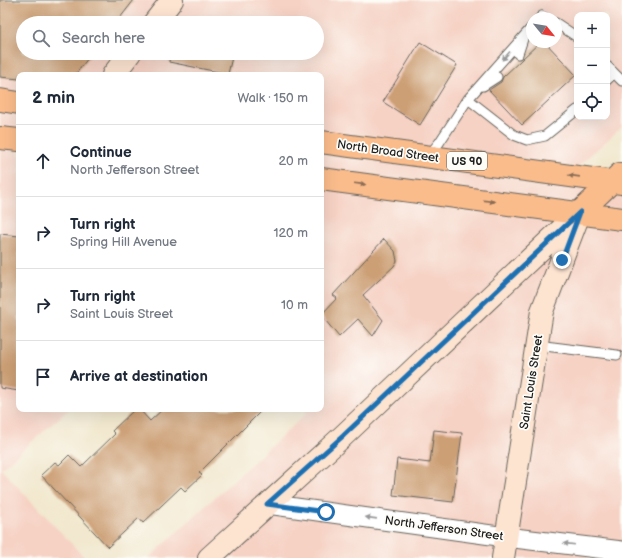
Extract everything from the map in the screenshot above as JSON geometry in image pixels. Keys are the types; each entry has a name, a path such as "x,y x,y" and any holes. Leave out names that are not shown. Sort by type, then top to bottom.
{"main road":[{"path":"0,100 16,103"},
{"path":"0,138 16,140"},
{"name":"North Broad Street","path":"324,142 619,179"},
{"path":"324,179 580,212 622,219"},
{"path":"580,212 619,179"}],"street":[{"path":"159,16 172,0"},
{"path":"115,72 125,60"},
{"path":"209,558 343,436 580,212"},
{"name":"Saint Louis Street","path":"503,558 542,311 580,212"},
{"name":"North Jefferson Street","path":"267,504 506,537 622,551"}],"lane":[{"path":"562,27 574,35"},
{"path":"518,54 525,34"},
{"path":"428,156 439,143 475,90 525,34"},
{"path":"610,69 622,81"},
{"path":"610,77 614,73"},
{"path":"475,90 497,77"},
{"path":"468,99 514,135 527,140 545,136 574,112"},
{"path":"537,345 620,354"}],"shaded area":[{"path":"0,0 622,0 622,127 577,167 622,171 622,558 149,558 307,413 306,412 324,412 324,72 16,72 16,412 66,412 1,469 85,558 0,558"}],"building":[{"path":"0,0 134,0 121,16 16,16 16,60 87,60 77,72 16,72 16,79 0,77"},
{"path":"420,42 457,65 420,125 383,102"},
{"path":"534,48 551,48 574,73 574,77 522,125 489,90 501,82 503,77"},
{"path":"169,60 231,60 228,72 218,72 169,62"},
{"path":"0,234 16,236 16,391 0,388"},
{"path":"384,239 395,251 397,261 394,266 363,295 383,320 373,336 358,319 339,337 324,319 324,312 337,298 333,295"},
{"path":"132,412 142,412 150,421 160,412 260,412 199,473 202,475 185,491 181,487 143,523 139,518 108,547 41,475 55,462 59,465 69,455 81,467 115,434 112,431"},
{"path":"434,430 462,433 453,502 393,495 397,459 430,463"}],"route":[{"path":"326,512 267,504 343,436 580,212 562,260"}]}
